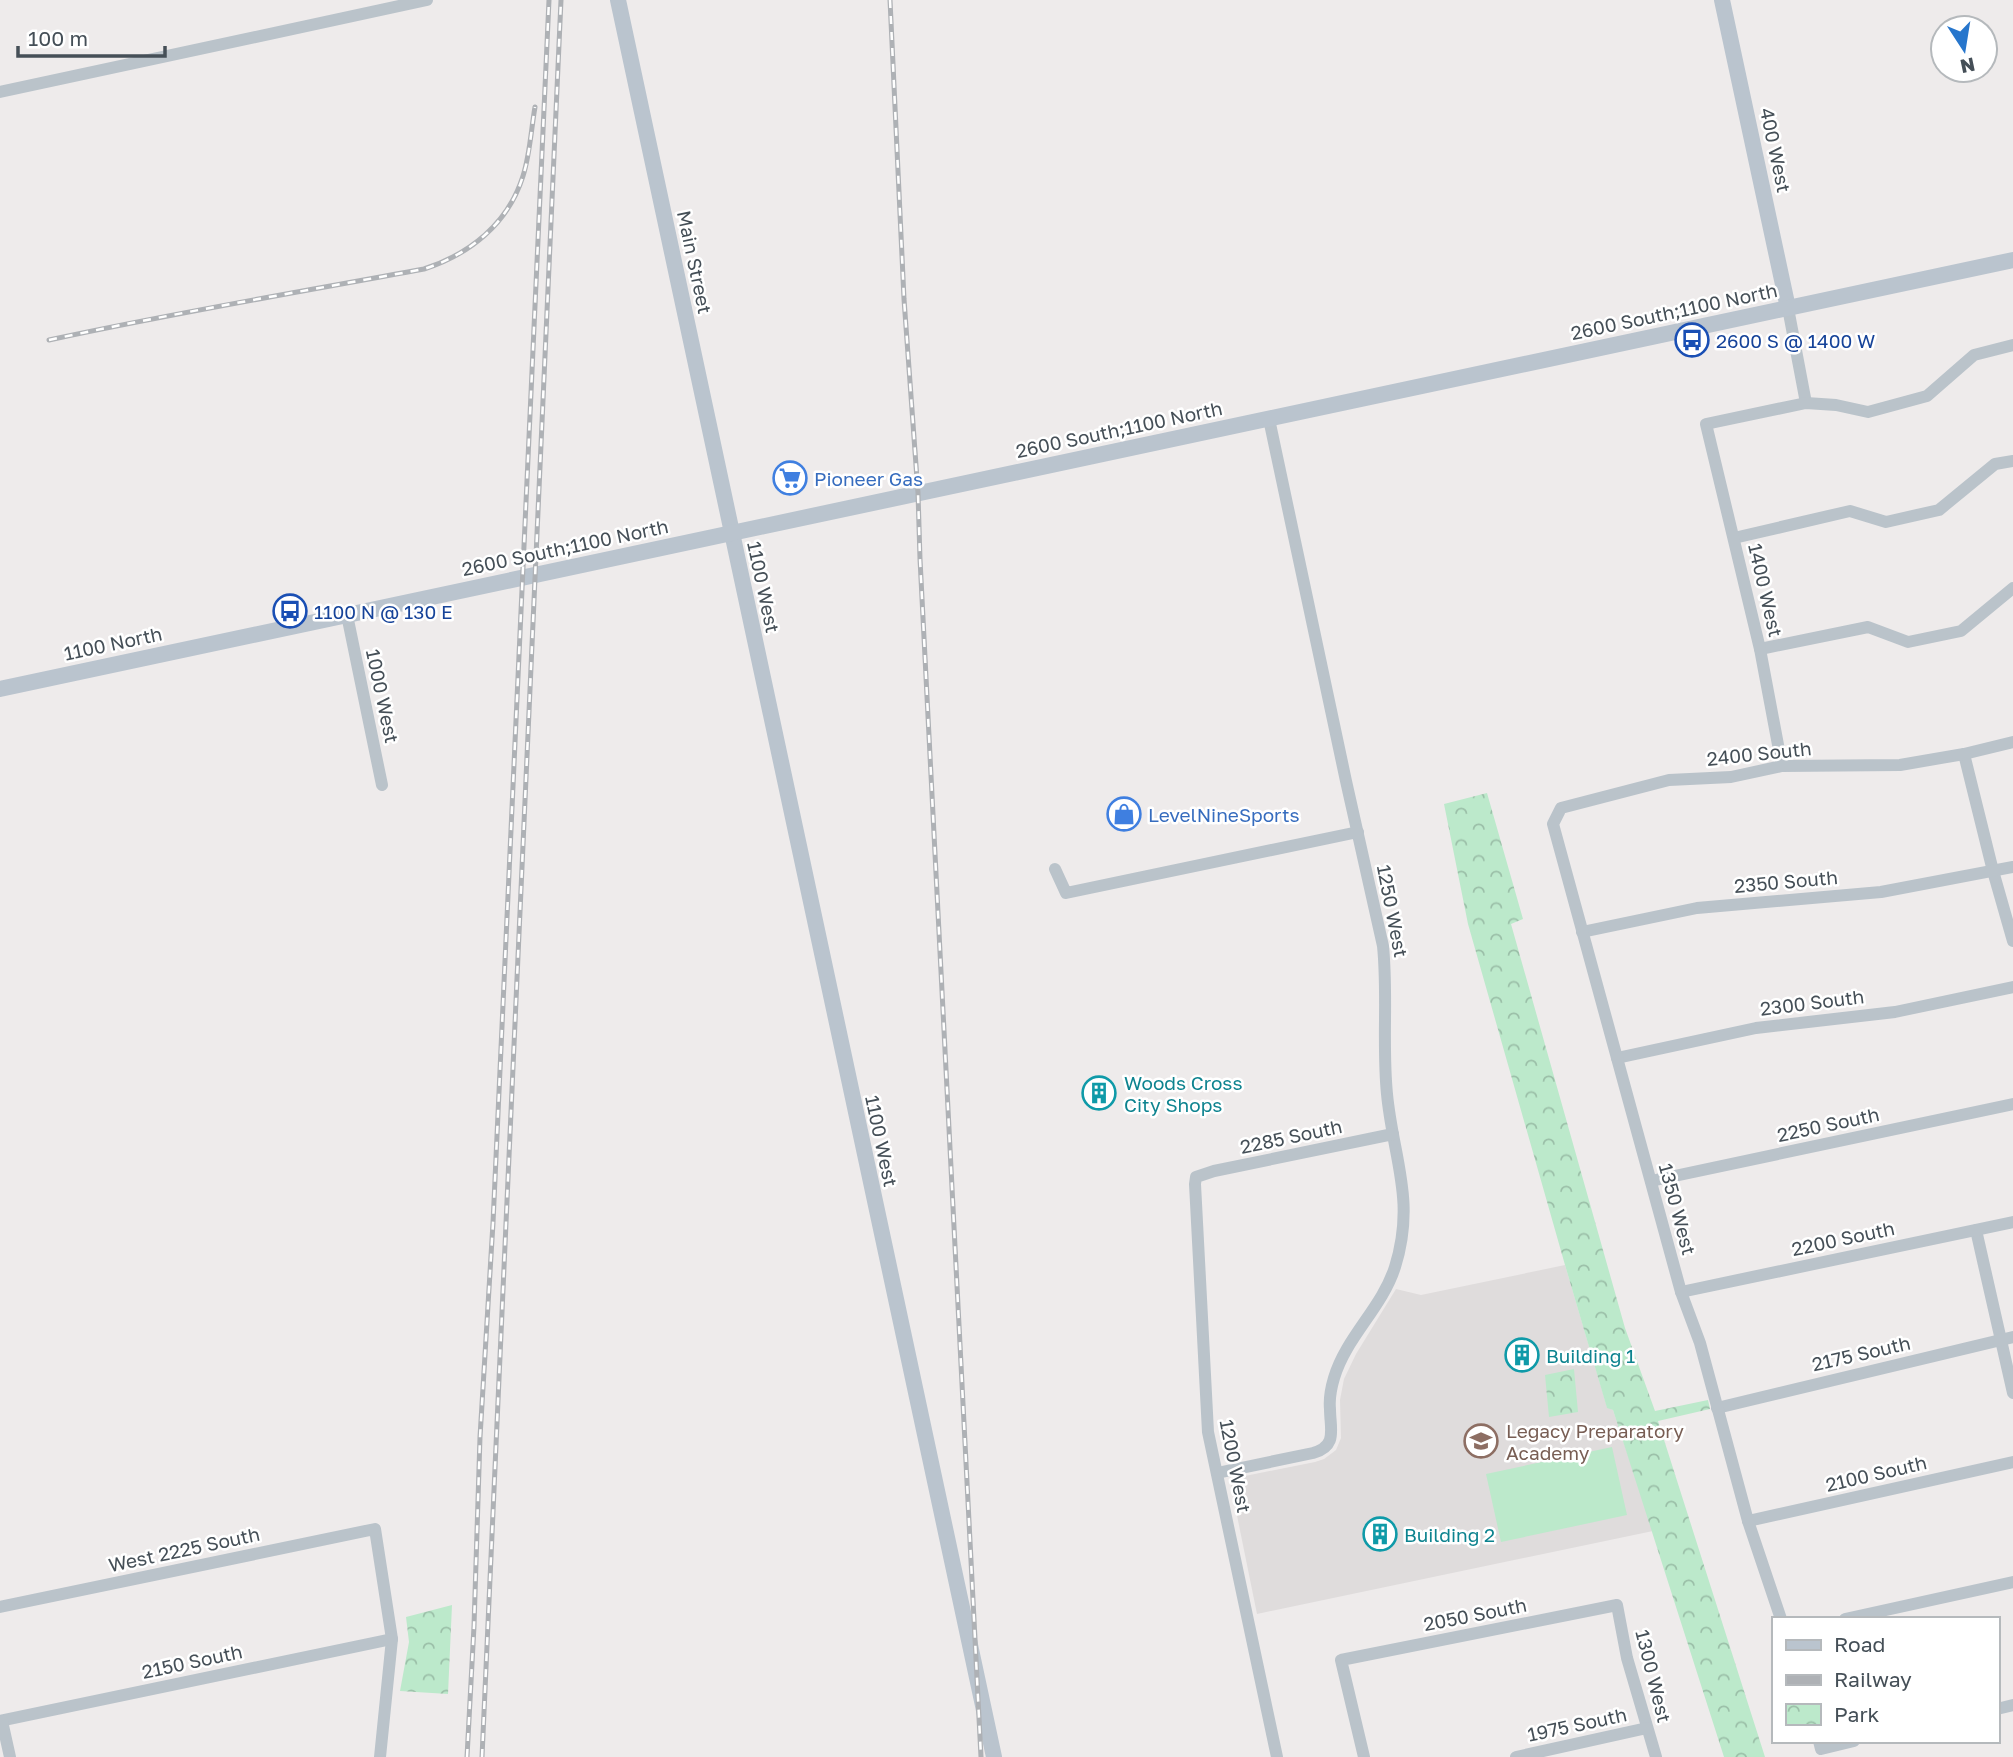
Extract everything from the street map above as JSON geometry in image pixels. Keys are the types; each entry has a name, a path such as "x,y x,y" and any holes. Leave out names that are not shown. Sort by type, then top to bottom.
{"street":[{"path":"0,92 427,0"},
{"name":"Main Street","path":"618,0 731,534"},
{"name":"400 West","path":"1722,0 1788,308"},
{"name":"2600 South;1100 North","path":"234,639 2013,260"},
{"path":"1788,308 1806,403 1836,405 1868,412 1927,397 1974,355 2013,345"},
{"name":"1400 West","path":"1782,766 1760,649 1706,424 1806,403"},
{"name":"1250 West","path":"1217,1473 1313,1453 1323,1450 1329,1443 1332,1435 1330,1397 1337,1369 1383,1294 1395,1266 1404,1216 1404,1190 1387,1093 1386,972 1383,946 1269,419"},
{"path":"1734,538 1850,511 1886,522 1939,510 1995,464 2013,461"},
{"name":"1100 West","path":"731,534 994,1757"},
{"path":"1760,649 1868,627 1908,642 1961,631 2013,588"},
{"name":"1000 West","path":"347,615 382,785"},
{"name":"1100 North","path":"0,690 234,639"},
{"path":"2013,742 1964,754 2013,941"},
{"name":"2400 South","path":"1561,808 1669,780 1731,777 1782,766 1900,765 1964,754"},
{"name":"1350 West","path":"1561,808 1553,824 1582,932 1681,1292 1700,1343 1748,1521 1780,1617"},
{"path":"1055,869 1066,893 1358,832"},
{"name":"2350 South","path":"1582,932 1697,908 1881,892 2013,867"},
{"name":"2300 South","path":"1617,1058 1756,1028 1895,1012 2013,987"},
{"name":"2250 South","path":"1651,1181 2013,1104"},
{"name":"2285 South","path":"1196,1177 1393,1134"},
{"name":"1200 West","path":"1196,1177 1194,1190 1207,1424 1277,1757"},
{"name":"2200 South","path":"1681,1292 2013,1222"},
{"path":"1976,1230 2007,1338 2013,1393"},
{"name":"2175 South","path":"1717,1408 2007,1338"},
{"name":"2100 South","path":"1748,1521 2013,1462"},
{"name":"West 2225 South","path":"0,1607 375,1529 392,1639"},
{"path":"1854,1617 2013,1582"},
{"name":"2050 South","path":"1364,1757 1341,1660 1617,1605"},
{"name":"1300 West","path":"1617,1605 1627,1658 1656,1757"},
{"path":"380,1757 392,1639"},
{"name":"2150 South","path":"1,1721 392,1639"},
{"path":"1,1721 10,1757"},
{"name":"1975 South","path":"1516,1757 1647,1728"}],"shaded area":[{"name":"Legacy Preparatory Academy","path":"1565,1265 1607,1407 1613,1410 1653,1531 1257,1614 1231,1486 1240,1477 1315,1462 1336,1450 1341,1438 1340,1400 1344,1379 1356,1354 1396,1289 1421,1295"}],"green space":[{"path":"1487,793 1523,919 1511,924 1625,1328 1655,1411 1708,1400 1710,1409 1658,1421 1765,1757 1724,1757 1613,1410 1607,1408 1565,1265 1468,924 1444,804"},
{"path":"1574,1369 1578,1412 1549,1417 1545,1375"},
{"path":"1612,1447 1627,1515 1501,1542 1486,1474"},
{"path":"452,1605 448,1694 400,1691 409,1642 406,1617"}],"railway":[{"path":"467,1757 549,0"},
{"path":"482,1757 561,0"},
{"path":"890,0 904,299 918,493 981,1757"},
{"path":"49,340 424,269 441,263 472,246 508,209 523,176 535,107"}],"place":[{"name":"2600 S @ 1400 W","path":"1692,340"},
{"name":"Pioneer Gas","path":"790,478"},
{"name":"1100 N @ 130 E","path":"290,611"},
{"name":"LevelNineSports","path":"1124,814"},
{"name":"Woods Cross City Shops","path":"1099,1093"},
{"name":"Building 1","path":"1522,1355"},
{"name":"Legacy Preparatory Academy","path":"1481,1441"},
{"name":"Building 2","path":"1380,1534"}]}
